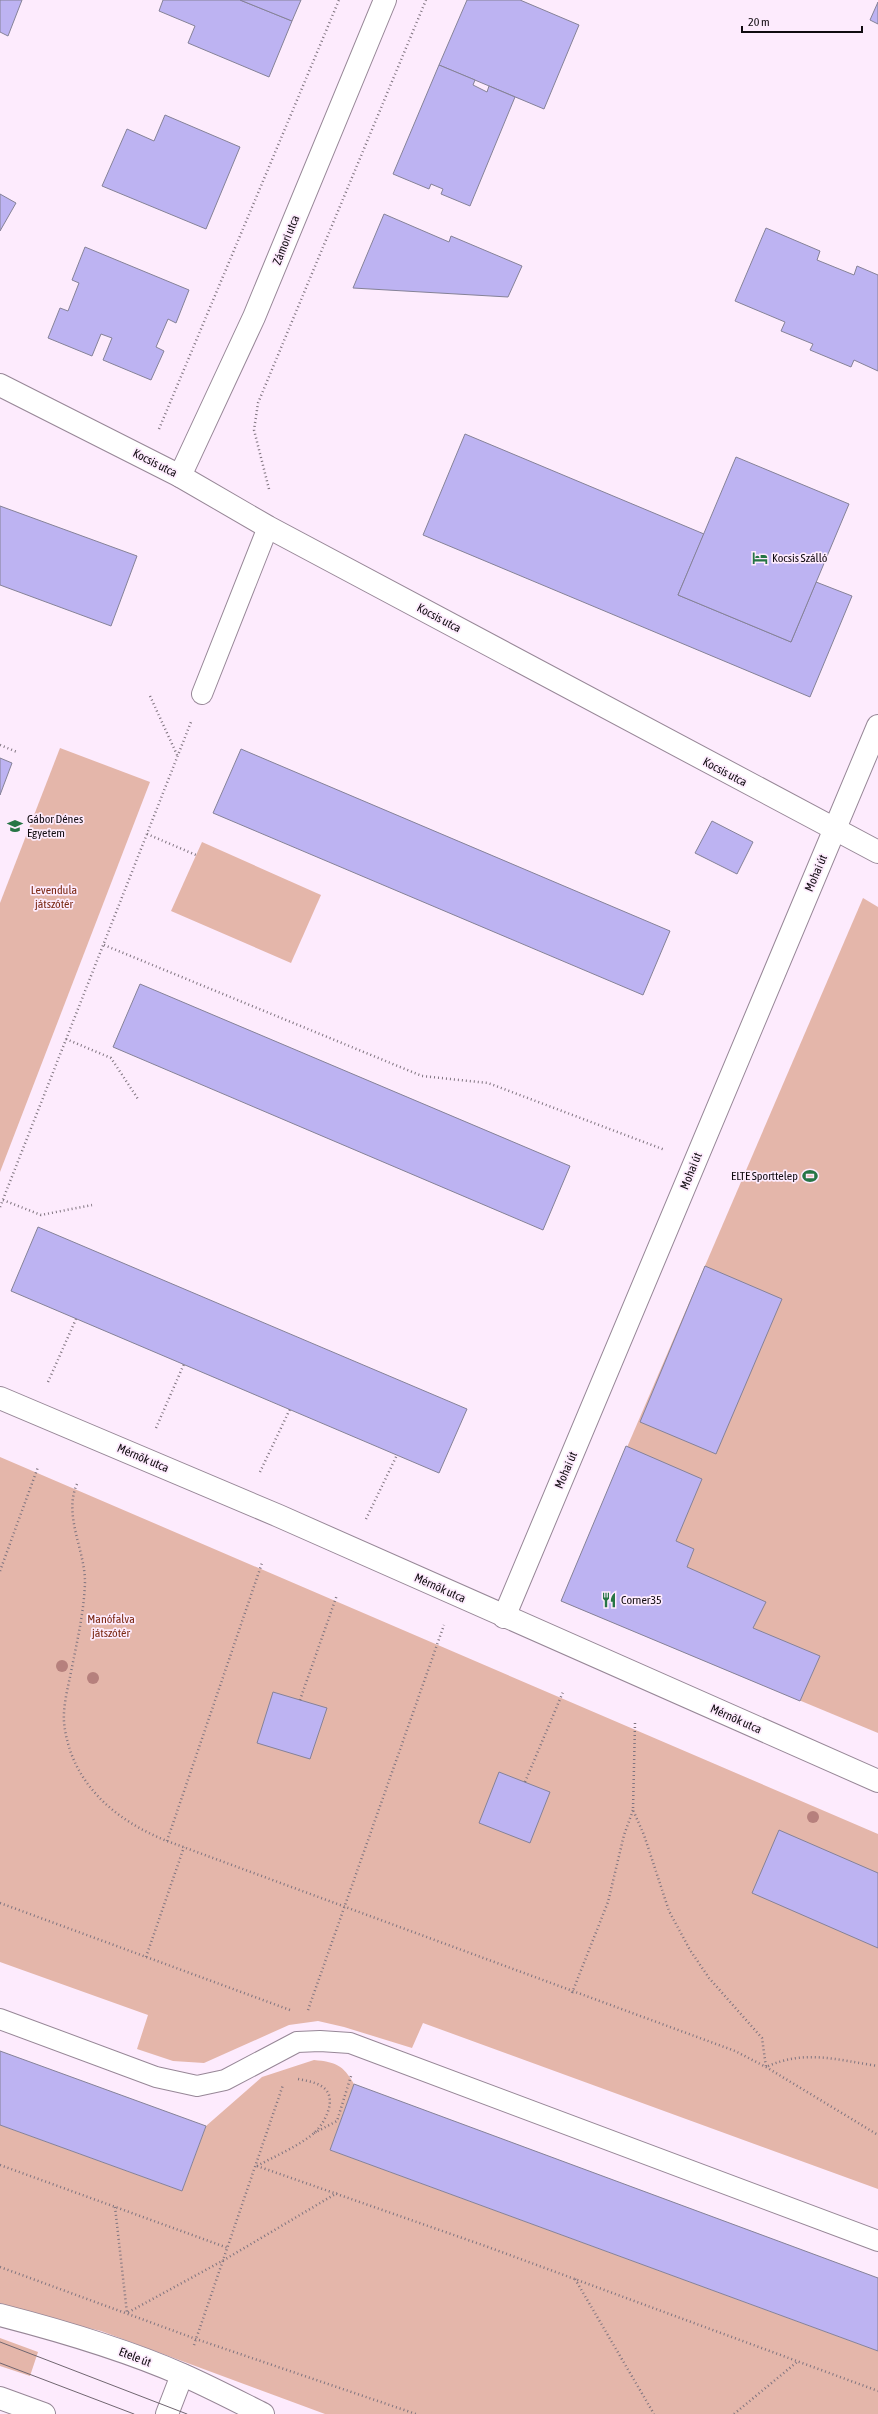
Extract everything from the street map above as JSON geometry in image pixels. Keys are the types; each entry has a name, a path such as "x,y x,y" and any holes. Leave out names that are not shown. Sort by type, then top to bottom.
{"street":[{"name":"Zámori utca","path":"180,476 254,317 384,0"},
{"name":"Kocsis utca","path":"0,385 180,476 268,526 834,830 878,852"},
{"name":"Mohai út","path":"504,1617 878,726"},
{"name":"Mérnök utca","path":"0,1398 279,1516 504,1617 878,1781"},
{"name":"Etele út","path":"0,2315 103,2345 182,2375 263,2414"},
{"path":"167,2414 182,2375"},
{"path":"0,2398 44,2414"}],"lane":[{"path":"202,694 268,526"},
{"path":"0,2019 156,2077 197,2086 225,2080 298,2042 320,2040 350,2043 878,2241"}],"path":[{"path":"156,436 339,0"},
{"path":"270,489 254,430 258,403 426,0"},
{"path":"0,1207 202,694"},
{"path":"150,696 178,757"},
{"path":"0,745 17,752"},
{"path":"147,834 196,855"},
{"path":"104,945 422,1076 488,1083 695,1162"},
{"path":"66,1039 111,1058 138,1099"},
{"path":"3,1200 41,1215 92,1205"},
{"path":"47,1383 76,1319"},
{"path":"155,1430 184,1364"},
{"path":"259,1475 290,1409"},
{"path":"365,1521 397,1455"},
{"path":"0,1571 38,1467"},
{"path":"77,1484 72,1498 73,1520 85,1565 84,1600 67,1693 64,1722 73,1760 91,1789 107,1807 138,1828 167,1841 572,1993 735,2052 766,2067 878,2135"},
{"path":"167,1841 262,1563"},
{"path":"300,1700 337,1595"},
{"path":"319,1979 439,1639"},
{"path":"525,1782 563,1692"},
{"path":"572,1993 608,1902 624,1835 633,1810 635,1723"},
{"path":"633,1810 644,1835 669,1911 690,1950 709,1978 762,2038 766,2067"},
{"path":"146,1957 184,1847"},
{"path":"0,1903 292,2011"},
{"path":"766,2067 784,2059 804,2056 878,2066"},
{"path":"293,2077 318,2084 325,2089 330,2098 326,2116 314,2134"},
{"path":"257,2166 337,2121 350,2082"},
{"path":"196,2339 280,2098"},
{"path":"0,2165 228,2248"},
{"path":"257,2166 337,2193 878,2391"},
{"path":"127,2313 224,2260 337,2193"},
{"path":"115,2207 127,2313"},
{"path":"0,2267 196,2339 416,2414"},
{"path":"574,2279 654,2414"},
{"path":"734,2414 797,2362"}],"green space":[{"name":"Levendula játszótér","path":"60,748 150,782 0,1172 0,903"},
{"path":"202,842 321,895 291,963 171,911"},
{"name":"ELTE Sporttelep","path":"863,898 878,907 878,1733 561,1601"},
{"name":"Manófalva játszótér","path":"0,1457 878,1834 878,2189 423,2023 412,2048 344,2027 318,2021 289,2025 204,2063 173,2061 137,2049 148,2015 0,1962"},
{"path":"314,2060 333,2063 338,2066 346,2073 354,2084 330,2150 878,2351 878,2414 325,2414 101,2331 33,2315 0,2303 0,2125 182,2191 206,2126 262,2077"},
{"path":"0,2338 38,2352 30,2376 0,2366"}],"building":[{"path":"0,0 22,0 8,36 0,32"},
{"path":"163,0 240,0 292,21 269,77 188,43 195,26 159,11"},
{"path":"240,0 301,0 292,21"},
{"path":"467,0 520,0 579,25 544,109 439,65"},
{"path":"878,2 878,24 870,20"},
{"path":"439,65 475,80 473,85 487,92 489,86 515,97 470,206 441,194 443,189 431,184 429,189 393,174"},
{"path":"165,115 240,147 206,229 102,186 127,129 154,141"},
{"path":"0,194 16,203 0,231"},
{"path":"384,214 449,242 451,236 522,266 508,297 353,288"},
{"path":"766,228 820,251 817,260 854,275 857,266 878,275 878,371 854,360 851,367 810,350 813,344 781,331 785,322 735,301"},
{"path":"85,247 189,290 176,323 168,319 156,347 164,351 151,380 103,360 112,338 101,334 92,356 48,338 60,308 68,311 79,283 72,280"},
{"path":"465,434 704,534 678,595 791,642 816,582 852,596 810,697 423,535"},
{"name":"Kocsis Szálló","path":"736,457 849,504 791,642 678,595"},
{"path":"0,506 137,556 111,626 0,585"},
{"path":"241,749 670,931 643,995 213,813"},
{"path":"0,758 12,763 0,795"},
{"path":"712,821 753,842 737,874 695,853"},
{"path":"140,984 570,1166 543,1230 113,1047"},
{"path":"38,1227 467,1409 439,1473 11,1291"},
{"path":"705,1266 782,1299 716,1454 640,1422"},
{"path":"626,1446 702,1479 676,1541 694,1549 687,1567 766,1602 753,1628 820,1656 800,1701 561,1601"},
{"path":"273,1692 327,1708 310,1759 257,1743"},
{"path":"499,1772 550,1792 530,1843 479,1823"},
{"path":"779,1830 878,1873 878,1948 752,1893"},
{"path":"0,2051 206,2126 182,2191 0,2125"},
{"path":"354,2084 878,2278 878,2351 330,2150"}],"tram line":[{"path":"0,2342 187,2414"},
{"path":"0,2363 134,2414"}],"place":[{"name":"Kocsis Szálló","path":"760,558"},
{"name":"Gábor Dénes Egyetem","path":"15,826"},
{"name":"ELTE Sporttelep","path":"810,1176"},
{"name":"Corner35","path":"609,1600"}]}
